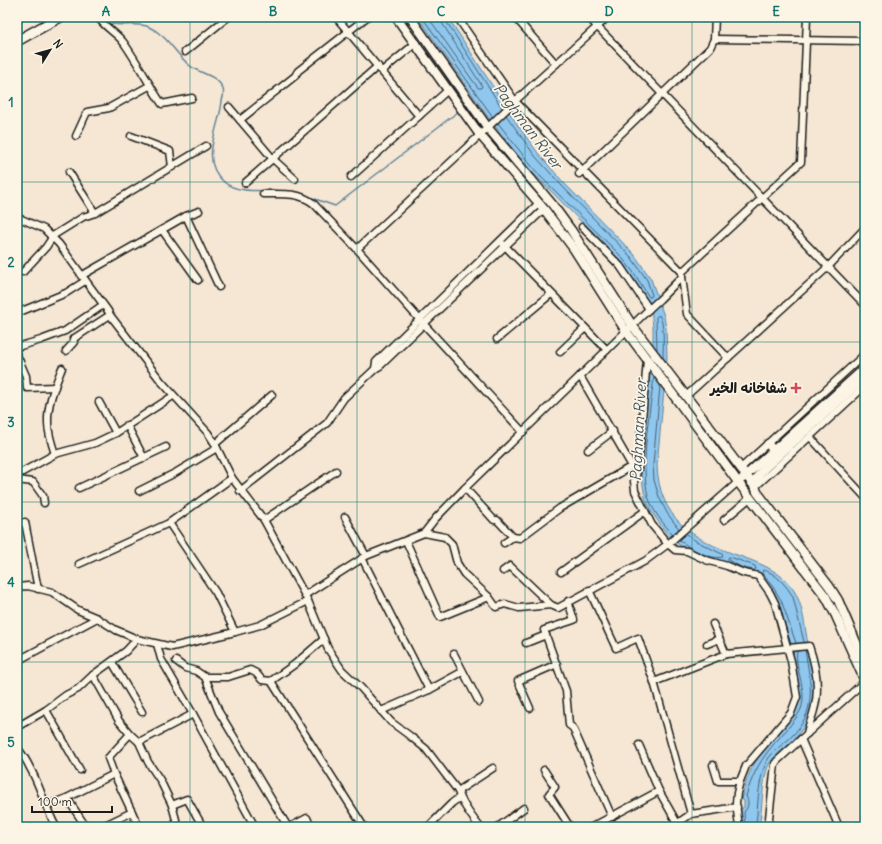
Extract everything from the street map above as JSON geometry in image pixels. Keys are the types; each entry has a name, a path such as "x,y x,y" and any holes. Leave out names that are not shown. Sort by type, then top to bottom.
{"main road":[{"path":"17,41 60,17"},
{"path":"396,17 416,43 480,135 541,206 574,249 629,328 651,350 829,586 838,600 865,663"},
{"path":"410,17 488,128 568,224 647,359 750,498 826,597 865,681"},
{"path":"738,482 865,368"},
{"path":"755,487 757,476 772,466 865,377"},
{"path":"768,444 774,451"}],"street":[{"path":"98,17 103,24 124,42 149,86 162,104 192,98"},
{"path":"185,52 228,17"},
{"path":"336,17 419,116"},
{"path":"240,120 295,76 298,71 367,17"},
{"path":"457,17 515,101 581,172 682,275 687,314 728,358"},
{"path":"514,17 556,64"},
{"path":"588,17 865,305"},
{"path":"357,249 488,128 515,101 608,17"},
{"path":"581,172 710,48 714,39 715,17"},
{"path":"305,595 364,557 424,533 435,519 465,488 660,299 682,275 761,198 801,162 807,17"},
{"path":"714,39 806,39 865,41"},
{"path":"245,183 380,69 416,43"},
{"path":"76,136 87,112 109,108 149,86"},
{"path":"351,177 448,90"},
{"path":"229,107 273,159 295,180"},
{"path":"131,136 170,151 172,168"},
{"path":"23,272 46,247 52,238 83,217 94,213 172,168 206,146"},
{"path":"69,172 94,213"},
{"path":"263,194 287,193 306,198 313,203 357,249 422,323 523,432"},
{"path":"240,491 326,423 344,398 380,366 500,242 541,206"},
{"path":"422,323 505,247 541,206"},
{"path":"81,276 186,216 199,211"},
{"path":"186,216 219,287"},
{"path":"17,217 44,229 59,244 110,315 173,396 208,434 240,491 264,520 308,601 328,649 342,670 361,688 391,722 426,749 459,794 480,827"},
{"path":"582,227 620,266 649,308"},
{"path":"686,396 828,267 865,228"},
{"path":"162,230 198,280"},
{"path":"500,242 607,350"},
{"path":"17,313 66,293 86,281"},
{"path":"497,339 551,294"},
{"path":"17,346 42,340 65,331 103,305"},
{"path":"66,350 74,342 73,339 110,315"},
{"path":"560,352 585,328"},
{"path":"17,355 26,376 27,388 55,387"},
{"path":"741,468 865,355"},
{"path":"647,359 638,469 634,481 636,491 645,511 652,525 670,542 674,550 688,551 706,560 728,566 744,573 758,576 775,603 790,648 797,697 791,713 746,766 736,793 739,827"},
{"path":"55,454 47,424 50,405 62,368"},
{"path":"580,376 613,431 636,474"},
{"path":"772,466 810,437 865,386"},
{"path":"139,491 175,473 216,446 272,395"},
{"path":"17,475 55,454 95,444 116,433 126,425 173,396"},
{"path":"99,402 116,433"},
{"path":"126,425 144,458"},
{"path":"588,450 613,431"},
{"path":"810,437 865,497"},
{"path":"79,488 166,448"},
{"path":"465,488 494,520 497,520 513,537 520,538 560,508 632,466"},
{"path":"264,520 336,471"},
{"path":"79,564 169,523 232,478"},
{"path":"17,480 33,482 43,496 44,503"},
{"path":"503,571 510,566 551,605 558,608 568,601 645,560 670,542 738,482"},
{"path":"724,520 750,498"},
{"path":"560,572 645,511"},
{"path":"345,517 428,690"},
{"path":"17,524 25,522 38,589"},
{"path":"169,523 216,593 235,632"},
{"path":"424,533 445,537 452,544 457,563 464,574 489,597 496,607 505,604 519,608 551,605"},
{"path":"504,543 513,537"},
{"path":"406,541 440,617 489,597"},
{"path":"17,587 28,586 52,592 78,610 97,618 116,630 137,639 172,647 260,625 308,601"},
{"path":"589,590 616,648 638,638 654,682 690,814"},
{"path":"568,601 574,620 544,630 557,664 567,698 569,725 573,728 612,817"},
{"path":"17,660 97,618"},
{"path":"713,624 726,654"},
{"path":"526,643 546,635"},
{"path":"17,727 46,710 66,695 78,689 94,675 126,652 137,639"},
{"path":"176,661 185,668 196,671 205,677 228,677 250,670 256,673 262,680 271,681 295,664 324,639"},
{"path":"707,644 719,639"},
{"path":"158,644 161,659 255,827"},
{"path":"654,682 726,654 809,646 818,686 817,701 808,726 807,734"},
{"path":"454,654 478,702"},
{"path":"112,662 142,712"},
{"path":"530,708 518,681 557,664"},
{"path":"381,711 428,690 462,672"},
{"path":"94,675 119,721 139,742 148,762 160,780 172,805 178,827"},
{"path":"205,677 219,712 289,827 307,818 311,827"},
{"path":"271,681 364,827"},
{"path":"768,827 775,764 865,681"},
{"path":"46,710 80,770"},
{"path":"139,742 193,714"},
{"path":"130,734 108,758 138,827"},
{"path":"801,739 839,827"},
{"path":"639,745 674,825 690,814 737,807"},
{"path":"17,747 30,767 56,827"},
{"path":"714,765 718,781 740,781"},
{"path":"428,827 459,794 493,768"},
{"path":"544,770 555,787 549,794 570,827"},
{"path":"46,806 67,798 114,774"},
{"path":"593,827 659,791"},
{"path":"67,798 86,827"},
{"path":"172,805 187,799 203,827"},
{"path":"498,827 524,808"},
{"path":"101,827 132,812"}],"water":[{"path":"418,17 448,17 519,127 538,153 564,183 634,254 651,279 664,316 666,328 667,358 657,465 659,483 664,499 671,513 681,524 706,542 761,564 775,572 788,582 799,601 815,677 815,704 806,724 797,736 769,764 763,787 759,827 741,827 740,810 744,807 744,801 741,799 744,789 749,773 757,759 794,713 798,704 799,696 793,650 777,601 762,580 709,560 675,542 664,530 651,511 645,498 641,473 653,345 651,308 617,258 527,167 490,120"}],"waterway":[{"path":"17,24 29,17"},
{"path":"107,23 118,25 139,25 155,30 166,39 189,65 217,80 220,84 223,89 223,95 212,143 211,154 212,164 216,173 224,182 239,189 292,192"},
{"path":"298,193 335,206 459,111"}],"place":[{"name":"شفاخانه الخیر","path":"796,388"}],"water label":[{"name":"Paghman River","path":"528,126"},
{"name":"Paghman River","path":"638,430"}]}
